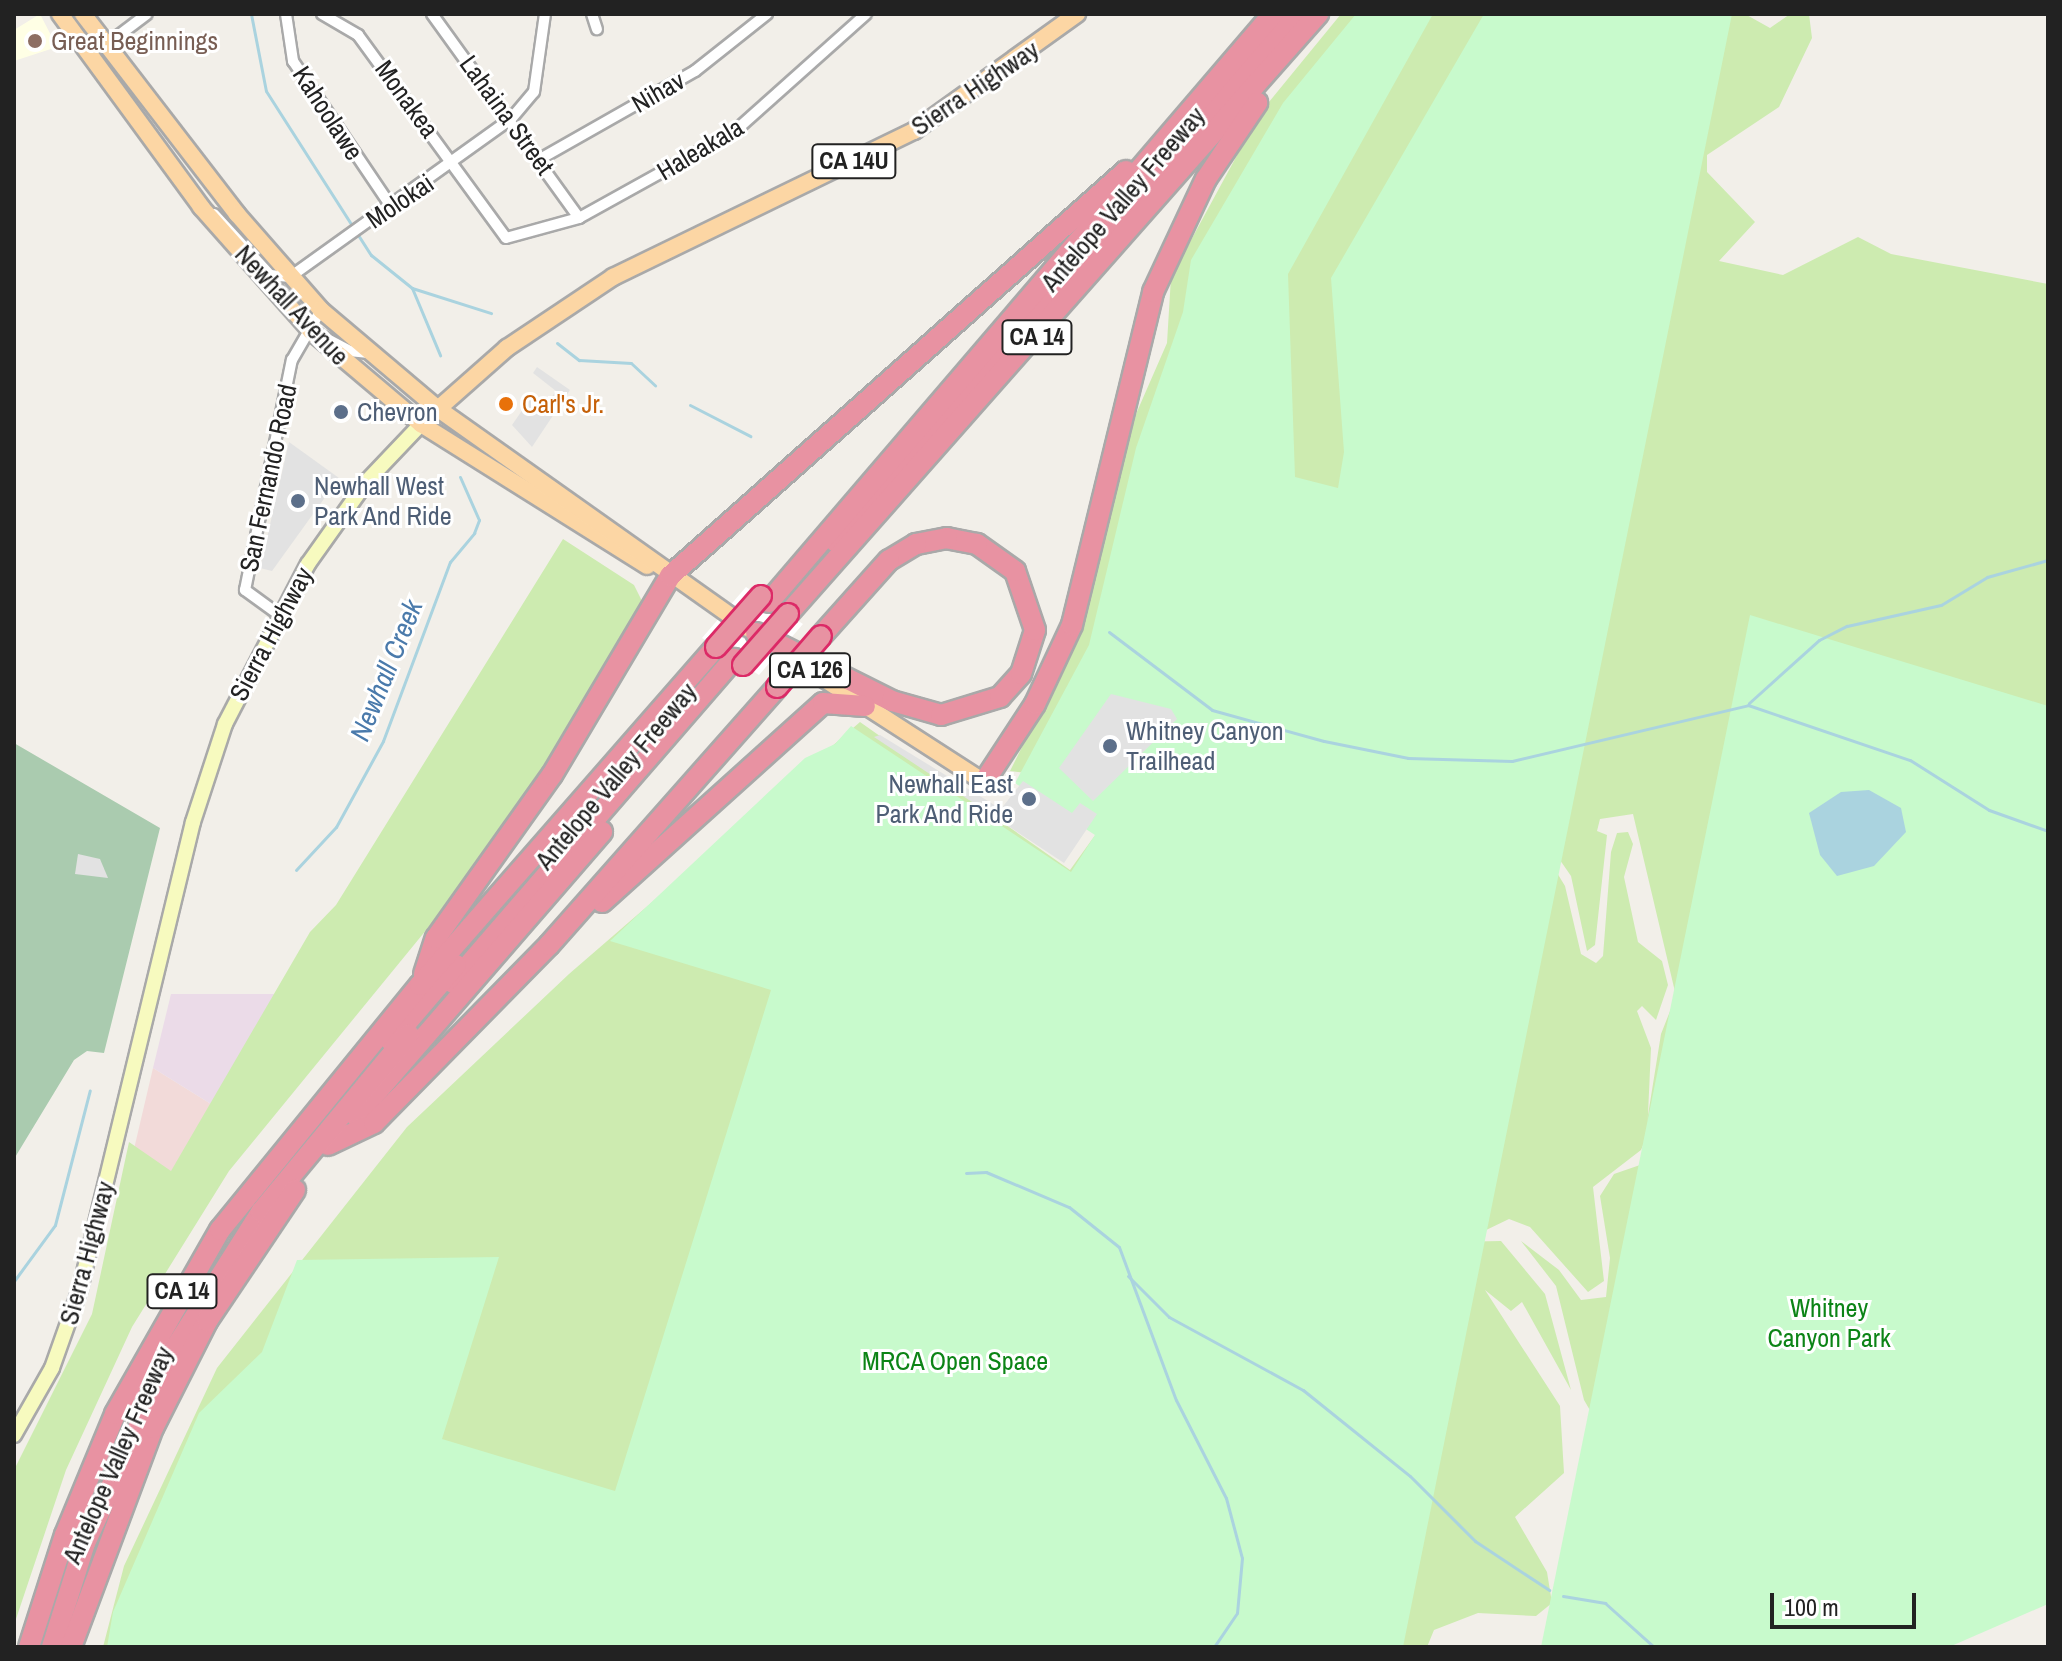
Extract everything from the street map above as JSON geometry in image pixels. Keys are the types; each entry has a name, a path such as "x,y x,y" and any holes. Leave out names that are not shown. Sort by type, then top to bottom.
{"highway":[{"name":"Antelope Valley Freeway","path":"29,1647 92,1466 175,1302 220,1230 420,985 730,656 774,605 1126,171 1261,14"},
{"path":"774,605 1273,14"},
{"path":"774,605 1296,14"},
{"name":"Antelope Valley Freeway","path":"71,1647 117,1509 200,1334 328,1145 452,1012 730,656 774,605 1318,14"},
{"path":"984,782 1035,704 1072,625 1133,356 1167,259 1281,56"},
{"path":"420,985 436,938 552,775 670,576 1126,171"},
{"path":"328,1145 374,1123 549,945 777,687 821,636 889,560 916,544 947,538 977,544 1015,571 1035,630 1021,674 1000,697 941,715 892,701 756,633"},
{"path":"43,1647 119,1437 227,1245 337,1102 730,656"},
{"path":"52,1647 85,1543 144,1409 261,1212 730,656"},
{"path":"549,945 823,703 865,706"}],"main road":[{"name":"Newhall Avenue","path":"60,14 201,207 312,332 421,424 609,547 670,576"},
{"path":"72,14 93,42 106,45"},
{"name":"Newhall Avenue","path":"83,14 290,277 369,353 437,408 593,511 670,576 984,782"},
{"name":"Sierra Highway","path":"14,1435 68,1328 193,822 225,724 278,614 367,481 437,408 507,348 613,277 914,131 1077,14"}],"street":[{"path":"106,45 147,14"},
{"name":"Kahoolawe","path":"286,14 293,61 390,205"},
{"name":"Monakea","path":"322,14 358,35 506,238"},
{"name":"Lahaina Street","path":"432,14 540,159 579,218"},
{"name":"Molokai","path":"290,277 390,205 454,165 511,119 534,92 545,14"},
{"path":"592,14 597,29"},
{"name":"Nihav","path":"540,159 695,71 767,14"},
{"name":"Haleakala","path":"506,238 579,218 734,132 866,14"},
{"path":"201,207 226,222 270,275 290,277"},
{"name":"San Fernando Road","path":"278,614 245,590 292,360 312,332 321,310"},
{"path":"312,332 369,353"}],"shaded area":[{"name":"Great Beginnings","path":"40,14 57,47 14,61 14,30"},
{"path":"537,367 570,390 532,447 512,425 530,399 544,408 556,391 533,373"},
{"name":"Newhall West Park And Ride","path":"289,442 339,478 272,571 260,568"},
{"name":"Whitney Canyon Trailhead","path":"1111,694 1171,709 1177,719 1093,801 1059,768"},
{"name":"Newhall East Park And Ride","path":"880,735 1001,809 1023,781 1072,813 1080,803 1097,814 1064,863 874,737"},
{"path":"14,743 160,828 104,1053 87,1051 74,1060 14,1159"},
{"path":"78,854 100,859 108,878 75,874"},
{"path":"171,994 276,994 211,1104 153,1068"},
{"path":"153,1068 211,1104 171,1172 134,1149"}],"green space":[{"path":"1341,14 1745,14 1770,28 1790,14 1809,14 1812,38 1779,107 1707,155 1707,172 1755,222 1719,261 1783,275 1858,237 1891,254 2048,284 2048,1454 1591,1412 1584,1400 1556,1286 1521,1241 1559,1270 1581,1300 1606,1297 1610,1258 1600,1196 1614,1174 1640,1165 1661,1034 1676,996 1633,814 1600,819 1597,831 1607,835 1595,945 1587,951 1571,876 1544,837 1010,771 1081,629 1136,414 1167,343 1171,277 1260,113"},
{"path":"1356,14 1433,14 1288,274 1295,477 1338,488 1344,452 1331,278 1484,14 1732,14 1403,1647 107,1647 113,1612 199,1413 262,1352 297,1260 499,1257 442,1439 615,1491 771,990 610,941 805,758 835,744 851,726 1071,872 1095,835 1015,783 1089,645 1136,448 1183,312 1191,260 1283,103"},
{"path":"563,539 634,585 642,601 499,841 229,1171 132,1327 66,1470 14,1625 14,1470 92,1314 129,1142 171,1171 310,932 336,905"},
{"name":"Whitney Canyon Park","path":"1750,615 2048,706 2048,1604 1949,1647 1541,1647"},
{"name":"MRCA Open Space","path":"860,722 1070,870 1101,827 1450,1242 1501,1241 1545,1294 1571,1390 1522,1302 1511,1311 1485,1290 1560,1406 1564,1473 1515,1517 1547,1572 1552,1603 1536,1616 1478,1613 1434,1630 1427,1647 103,1647 124,1566 217,1368 407,1127 569,974"},
{"path":"1628,832 1633,844 1624,877 1638,942 1662,961 1668,985 1656,1020 1642,1006 1637,1011 1651,1048 1647,1136 1641,1150 1593,1187 1604,1281 1588,1292 1530,1227 1509,1219 1482,1232 1548,858 1565,886 1581,954 1596,963 1603,956 1611,852 1617,833"}],"water":[{"path":"1869,790 1901,808 1906,832 1874,866 1837,876 1820,855 1809,813 1841,792"}],"pier":[{"path":"746,587 803,624 759,675 702,638"}],"waterway":[{"name":"Newhall Creek","path":"251,14 266,91 371,255 412,288 440,355"},
{"path":"412,288 491,313"},
{"path":"557,343 579,360 631,363 655,385"},
{"path":"690,405 750,436"},
{"name":"Newhall Creek","path":"296,870 336,827 383,741 450,562 474,533 479,520 460,477"},
{"path":"1749,703 1819,640 1847,626 1941,605 1987,577 2048,560"},
{"path":"1109,632 1212,710 1324,741 1408,758 1512,761 1748,705 1910,760 1989,810 2048,831"},
{"name":"Newhall Creek","path":"14,1281 55,1225 90,1090"},
{"path":"966,1173 986,1172 1069,1207 1119,1247 1176,1400 1226,1498 1242,1558 1237,1613 1214,1647"},
{"path":"1128,1276 1169,1317 1303,1390 1410,1476 1475,1541 1549,1590"},
{"path":"1563,1596 1605,1603 1654,1647"}],"place":[{"name":"Great Beginnings","path":"35,41"},
{"name":"Carl's Jr.","path":"506,404"},
{"name":"Chevron","path":"341,412"},
{"name":"Newhall West Park And Ride","path":"298,501"},
{"name":"Whitney Canyon Trailhead","path":"1110,746"},
{"name":"Newhall East Park And Ride","path":"1029,799"}]}
